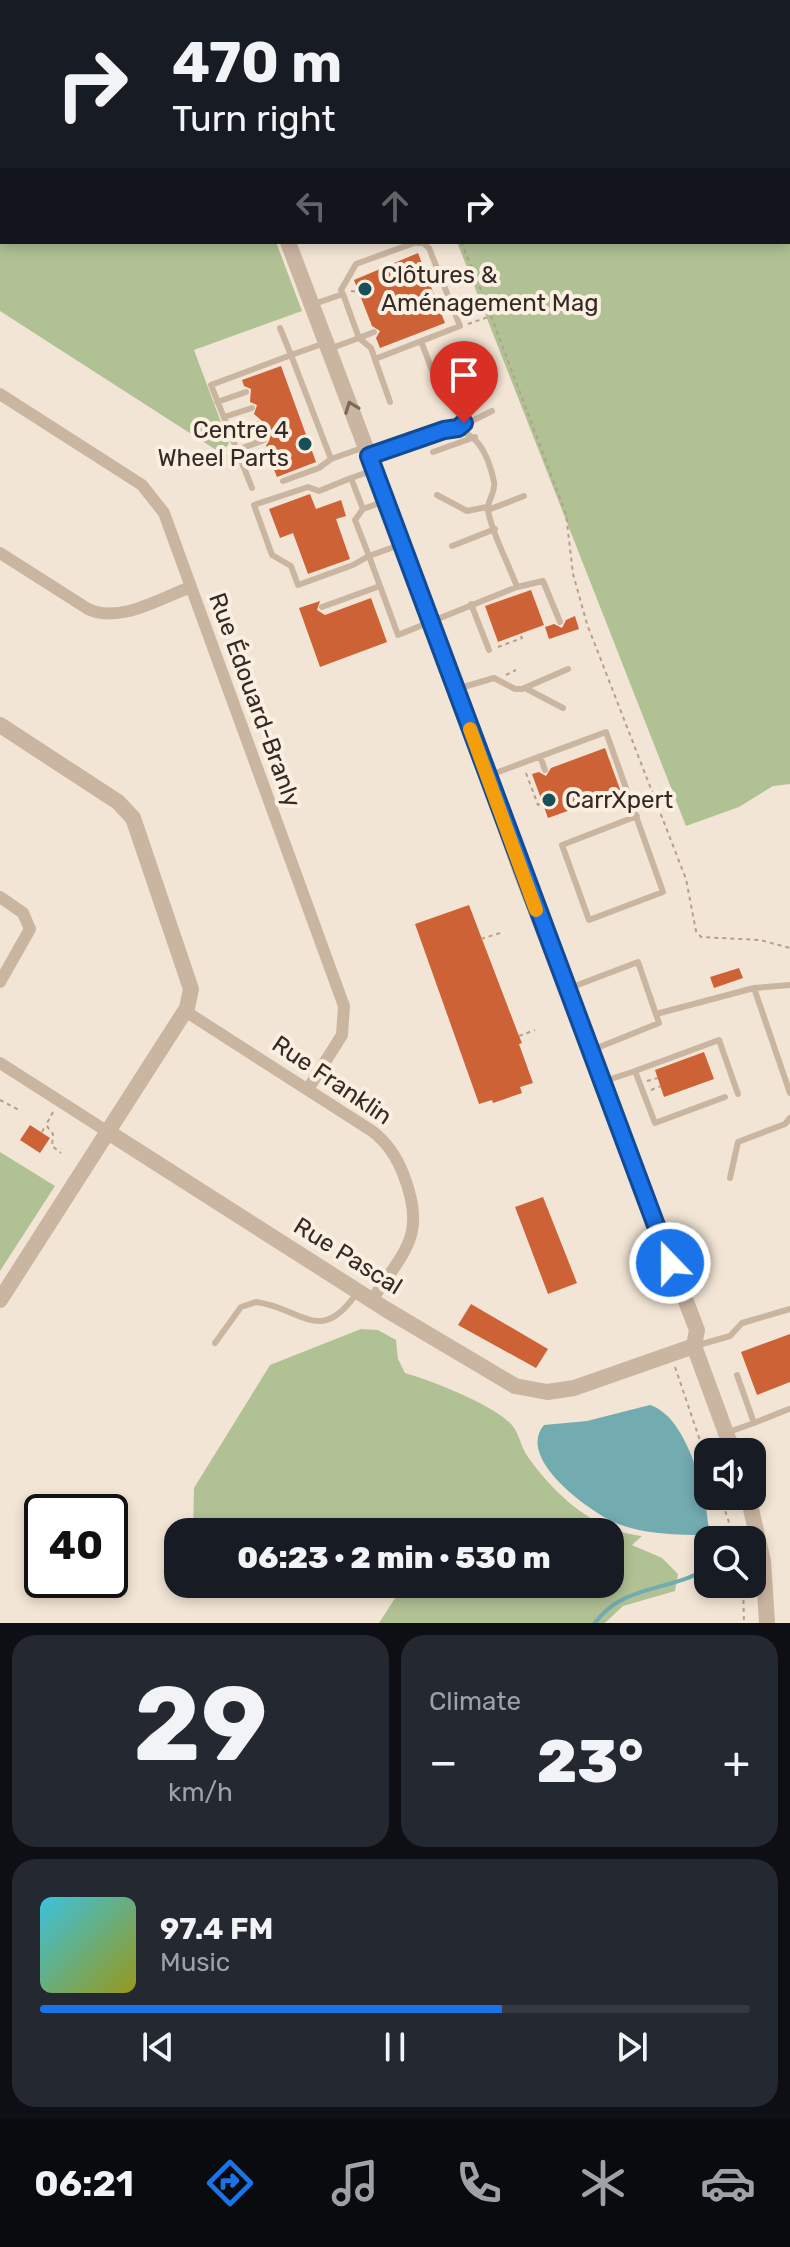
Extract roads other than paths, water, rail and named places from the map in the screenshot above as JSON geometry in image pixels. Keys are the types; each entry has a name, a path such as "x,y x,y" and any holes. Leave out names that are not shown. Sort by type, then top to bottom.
{"street":[{"path":"289,244 457,689 566,990 697,1330 694,1346 728,1438"},
{"name":"Rue Édouard-Branly","path":"0,394 153,494 164,513 344,1006 342,1035 308,1089"},
{"path":"0,553 88,609 104,614 122,613 191,587"},
{"path":"0,725 118,802 133,818 188,971 191,997 0,1300"},
{"path":"0,897 23,913 30,929 0,982"},
{"name":"Rue Franklin","path":"185,1011 372,1131 391,1149 415,1207 413,1235 366,1296"},
{"name":"Rue Pascal","path":"0,1063 504,1381 533,1391 556,1391 595,1382 694,1346"},
{"path":"751,1510 763,1561 767,1623"}],"lane":[{"path":"390,402 371,348 359,338 341,290 356,264 420,244"},
{"path":"375,359 460,326 429,248 424,244"},
{"path":"312,305 343,294"},
{"path":"280,328 331,459"},
{"path":"427,330 430,338"},
{"path":"252,488 211,385 291,355 374,332"},
{"path":"421,341 439,389"},
{"path":"217,402 246,392"},
{"path":"224,417 252,408"},
{"path":"283,481 319,468 331,459 370,457 444,430 458,428 492,411"},
{"path":"230,433 257,424"},
{"path":"458,428 475,437 482,447 494,484 487,509 517,587"},
{"path":"433,452 475,437"},
{"path":"237,450 264,440"},
{"path":"243,466 269,456"},
{"path":"370,457 351,478 319,491 308,487 254,505 272,555 291,566 298,585 402,544"},
{"path":"351,478 363,509"},
{"path":"437,495 467,511 487,509 524,496"},
{"path":"385,501 363,509 355,520 398,635 471,604 543,581 560,622"},
{"path":"452,546 495,529"},
{"path":"322,607 380,586"},
{"path":"471,604 493,648"},
{"path":"457,689 490,678 515,689 525,688 568,669"},
{"path":"525,688 563,708"},
{"path":"487,776 606,732 637,816 663,892 589,920 562,845 637,816"},
{"path":"540,756 545,770"},
{"path":"566,990 638,962 659,1023 589,1051"},
{"path":"656,1014 754,988 790,985"},
{"path":"754,988 790,1093"},
{"path":"602,1082 719,1040 738,1094"},
{"path":"635,1071 655,1123 725,1097"},
{"path":"730,1178 738,1142 785,1124 790,1118"},
{"path":"215,1343 241,1307 256,1302 317,1323 340,1315 366,1296"},
{"path":"694,1346 730,1336 742,1323 790,1309"},
{"path":"737,1375 754,1423"},
{"path":"726,1433 789,1409"}],"water":[{"path":"650,1405 663,1412 685,1441 693,1460 694,1510 706,1510 708,1526 694,1526 694,1535 650,1532 624,1526 624,1518 606,1518 575,1497 548,1468 540,1453 538,1439 544,1425 587,1421"}],"waterway":[{"path":"595,1623 619,1601 694,1575"}],"place":[{"name":"Clôtures & Aménagement Mag","path":"365,289"},
{"name":"Centre 4 Wheel Parts","path":"305,444"},
{"name":"CarrXpert","path":"549,800"}]}
